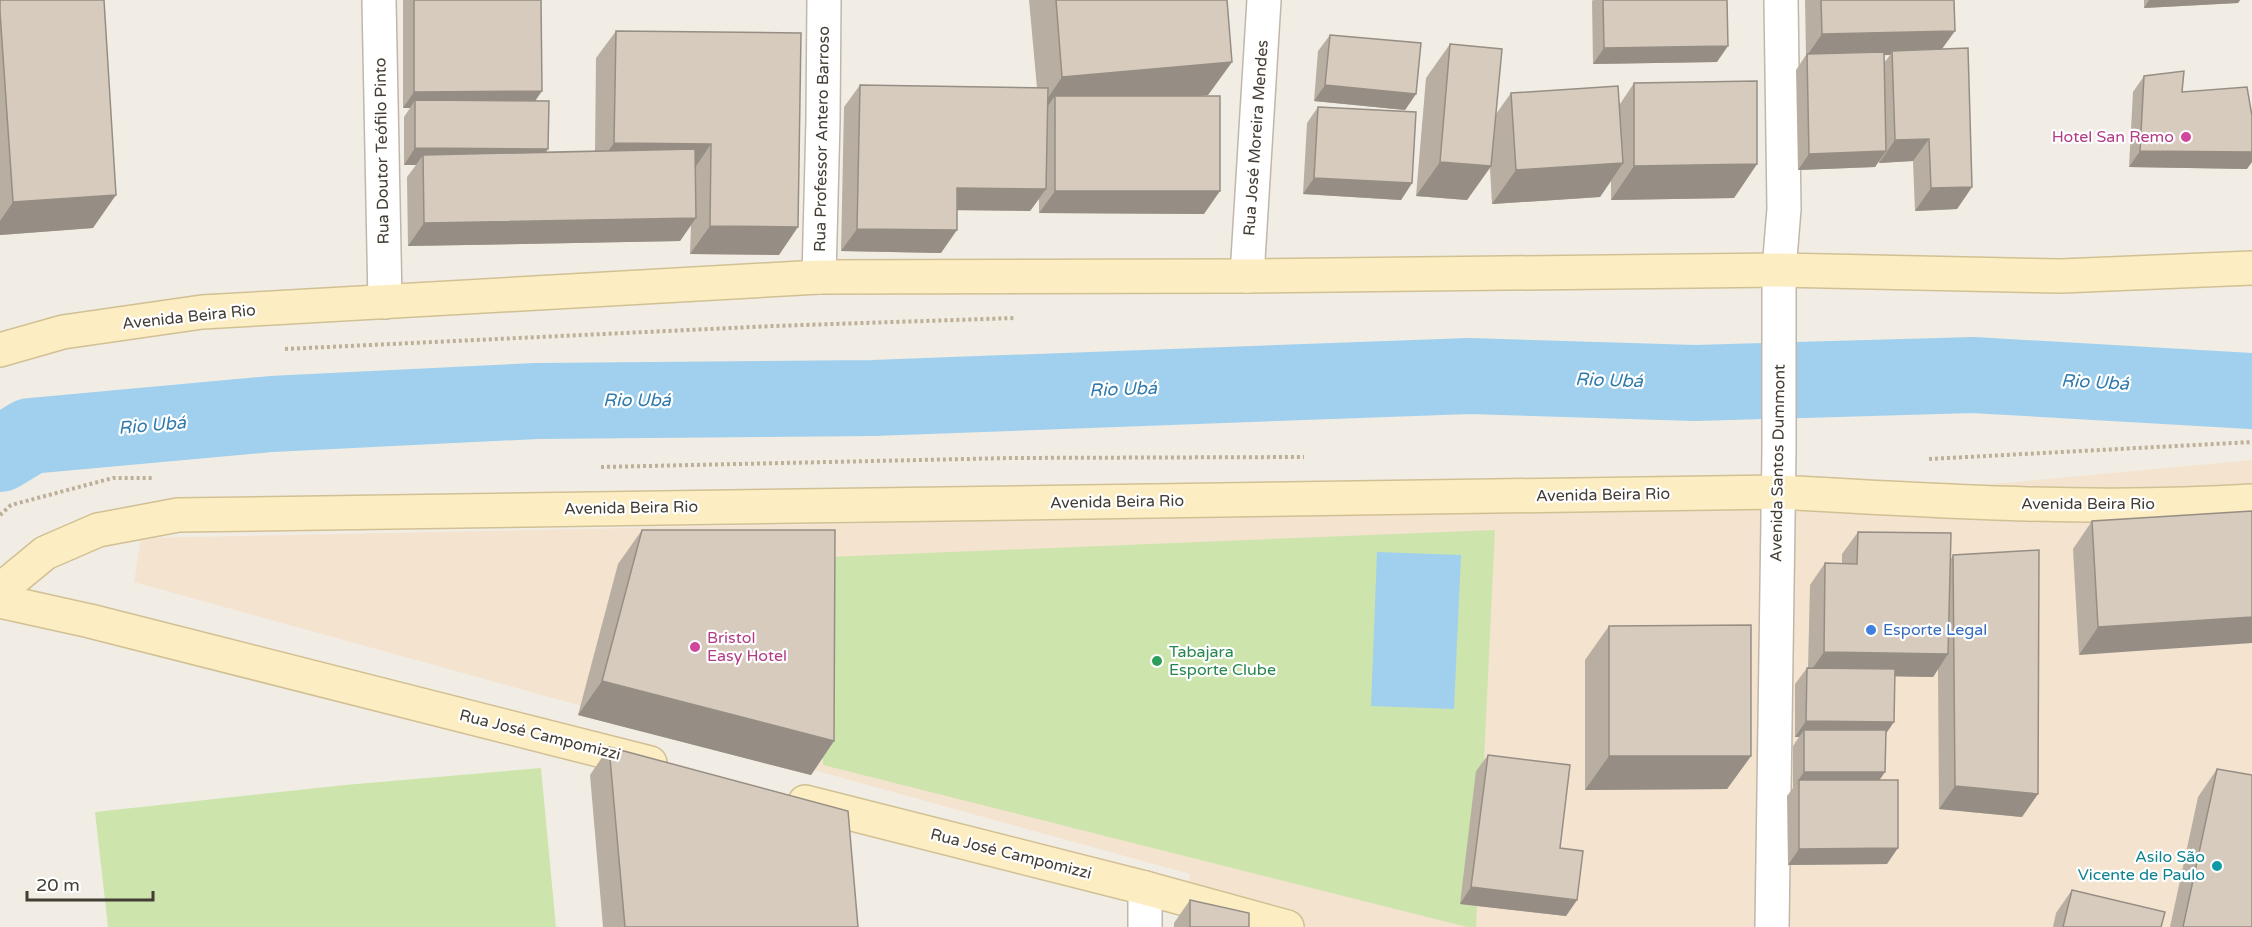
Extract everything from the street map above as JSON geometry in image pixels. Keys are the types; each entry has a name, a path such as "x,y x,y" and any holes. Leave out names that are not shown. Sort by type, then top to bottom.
{"main road":[{"name":"Avenida Beira Rio","path":"0,350 63,332 202,312 819,278 1779,270 2061,276 2252,268"},
{"name":"Avenida Beira Rio","path":"0,590 45,553 98,530 178,515 1778,492 1997,504 2211,504 2252,501"},
{"name":"Rua José Campomizzi","path":"0,602 90,621 681,770"},
{"name":"Rua José Campomizzi","path":"774,794 1144,888 1287,927"}],"street":[{"name":"Rua Doutor Teófilo Pinto","path":"380,0 385,302"},
{"name":"Rua Professor Antero Barroso","path":"819,278 824,0"},
{"name":"Rua José Moreira Mendes","path":"1247,276 1264,0"},
{"name":"Avenida Santos Dummont","path":"1772,927 1779,451 1779,270 1784,209 1781,0"},
{"path":"1144,888 1145,927"}],"path":[{"path":"278,349 346,348 773,326 1021,318"}],"shaded area":[{"path":"2252,460 2252,927 1186,927 1186,902 1190,874 134,582 141,538 1768,505"}],"green space":[{"name":"Tabajara Esporte Clube","path":"1495,530 1476,927 1467,927 823,765 828,557"},
{"path":"541,768 556,927 108,927 95,812 345,785"}],"water":[{"path":"1377,552 1461,555 1454,709 1371,706"}],"building":[{"path":"0,0 104,0 116,195 13,202"},
{"path":"414,0 541,0 542,91 414,92"},
{"path":"1056,0 1227,0 1232,62 1062,77"},
{"path":"1603,0 1727,0 1728,46 1604,48"},
{"path":"1821,0 1954,0 1955,31 1822,34"},
{"path":"616,31 801,33 798,227 710,226 711,144 614,143"},
{"path":"1330,35 1421,43 1416,94 1325,85"},
{"path":"1450,44 1502,49 1491,166 1440,162"},
{"path":"1968,48 1972,187 1931,188 1929,139 1895,140 1892,51"},
{"path":"1884,52 1886,151 1809,154 1807,54"},
{"name":"Hotel San Remo","path":"2184,71 2182,92 2247,87 2252,116 2252,152 2140,151 2144,76"},
{"path":"1757,81 1757,164 1634,166 1634,83"},
{"path":"860,85 1048,88 1046,189 957,188 957,230 857,229"},
{"path":"1618,86 1623,163 1516,170 1511,93"},
{"path":"1055,96 1220,96 1220,191 1055,191"},
{"path":"415,100 549,101 548,149 415,148"},
{"path":"1318,107 1416,112 1412,183 1314,178"},
{"path":"695,149 696,218 424,223 423,155"},
{"path":"2252,511 2252,617 2098,627 2092,521"},
{"name":"Bristol Easy Hotel","path":"642,530 835,530 834,741 602,681"},
{"name":"Esporte Legal","path":"1858,532 1951,533 1948,654 1824,652 1825,563 1857,564"},
{"path":"2039,550 2038,794 1955,786 1953,555"},
{"path":"1751,625 1751,756 1609,756 1609,626"},
{"path":"1807,668 1895,669 1894,722 1806,721"},
{"path":"1804,730 1886,730 1885,772 1804,772"},
{"path":"609,747 848,811 858,927 625,927"},
{"path":"1488,755 1570,765 1560,848 1583,851 1577,900 1471,887"},
{"name":"Asilo São Vicente de Paulo","path":"2217,769 2252,775 2252,927 2183,927"},
{"path":"1799,780 1898,780 1898,848 1799,849"},
{"path":"2072,890 2165,912 2161,927 2063,927"},
{"path":"1190,900 1249,913 1249,927 1190,927"}],"waterway":[{"name":"Rio Ubá","path":"0,454 30,436 271,414 537,401 873,398 1469,376 1695,383 1973,375 2252,391"}],"place":[{"name":"Hotel San Remo","path":"2186,137"},
{"name":"Esporte Legal","path":"1871,630"},
{"name":"Bristol Easy Hotel","path":"695,647"},
{"name":"Tabajara Esporte Clube","path":"1157,661"},
{"name":"Asilo São Vicente de Paulo","path":"2217,866"}]}
